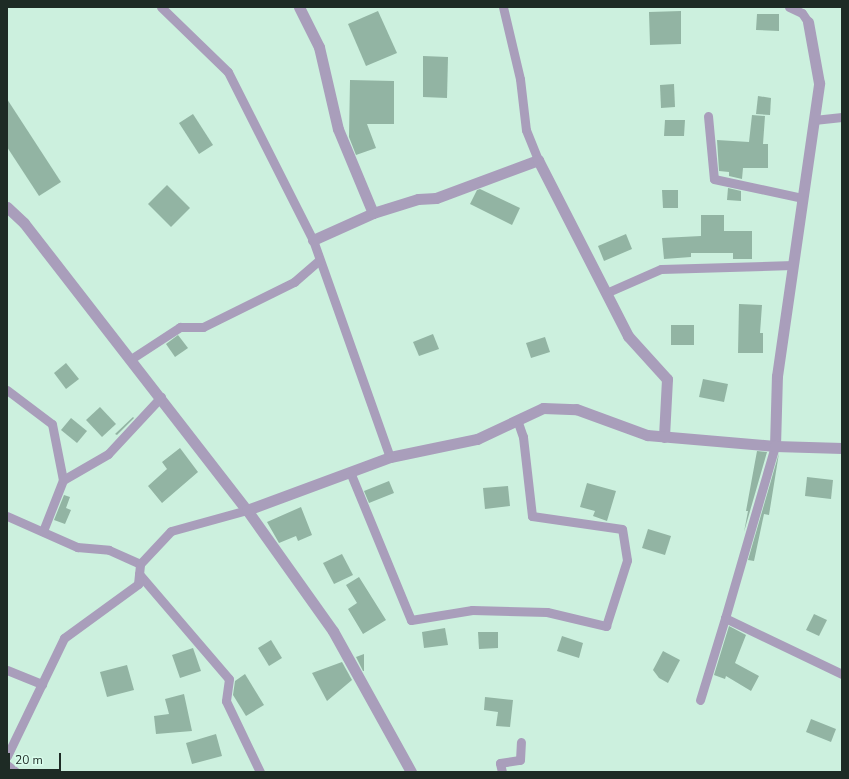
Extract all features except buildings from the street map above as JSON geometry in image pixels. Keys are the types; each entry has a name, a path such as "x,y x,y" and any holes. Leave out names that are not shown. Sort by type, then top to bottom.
{"street":[{"path":"299,7 318,46 338,129 373,213"},
{"path":"775,446 777,376 819,83 808,22"},
{"path":"313,240 373,213 418,199 436,198 538,160 628,336 667,379 664,437"},
{"path":"7,207 24,223 247,510 333,631 411,772"},
{"path":"247,510 390,458 477,439 543,408 576,409 647,435 775,446 842,448"}],"lane":[{"path":"161,7 228,72 313,240 390,458"},
{"path":"503,7 520,79 526,130 538,160"},
{"path":"789,7 802,13 808,22"},
{"path":"708,116 714,179 803,198"},
{"path":"814,120 842,117"},
{"path":"131,359 180,327 203,327 294,282 319,260"},
{"path":"606,293 661,269 793,265"},
{"path":"7,390 52,424 63,480 43,532"},
{"path":"63,480 108,454 160,397"},
{"path":"350,472 412,620 472,610 547,612 606,626 627,560 622,529 532,516 523,437 517,420"},
{"path":"700,700 775,446"},
{"path":"7,756 64,638 138,584 140,564 171,531 247,510"},
{"path":"7,516 77,547 109,550 140,564"},
{"path":"139,574 229,679 226,701 260,772"},
{"path":"725,618 842,674"},
{"path":"7,670 42,684"},
{"path":"502,772 500,763 520,760 521,742"},
{"path":"7,765 16,772"}]}
